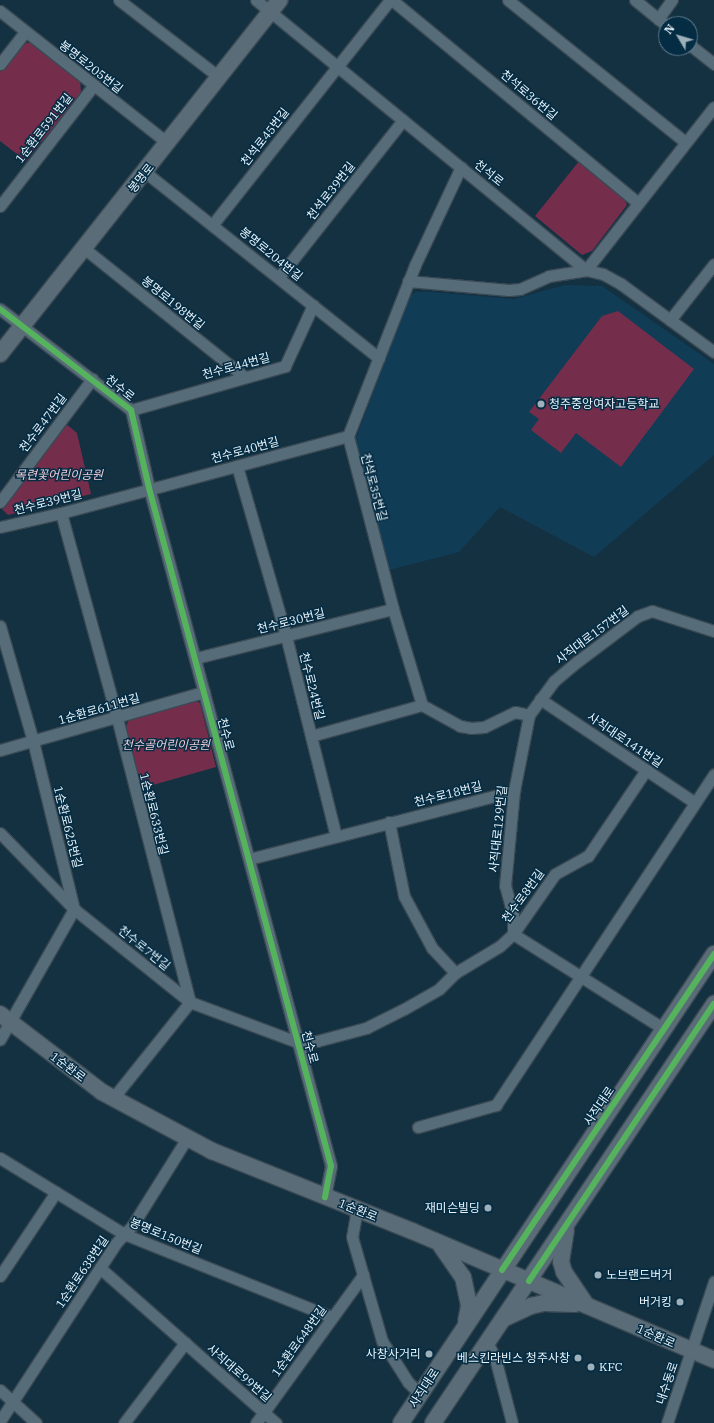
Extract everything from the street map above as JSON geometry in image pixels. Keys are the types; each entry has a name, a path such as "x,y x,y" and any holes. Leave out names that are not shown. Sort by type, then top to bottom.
{"main road":[{"name":"봉명로","path":"0,354 85,249 275,6"},
{"name":"사직대로","path":"401,1423 714,954"},
{"path":"433,1423 714,1004"},
{"name":"1순환로","path":"4,1018 113,1098 187,1138 586,1305 691,1352 714,1360"},
{"path":"567,1224 561,1262 564,1272 586,1305"},
{"path":"437,1242 456,1265 467,1291 469,1306 458,1337"},
{"path":"502,1320 520,1310 544,1303 586,1305"}],"street":[{"path":"119,0 219,77"},
{"name":"천석로","path":"256,0 275,6 337,66 586,270 603,274 621,284 714,352"},
{"name":"천석로36번길","path":"391,0 638,203"},
{"name":"천석로45번길","path":"213,224 337,66 391,0"},
{"path":"508,0 685,142"},
{"path":"634,0 658,19"},
{"path":"665,16 672,0"},
{"name":"봉명로205번길","path":"0,11 93,86 168,143"},
{"path":"0,64 26,32"},
{"path":"698,51 714,64"},
{"name":"1순환로591번길","path":"0,206 93,86"},
{"path":"408,281 509,290 520,289 549,276 586,270 714,107"},
{"name":"천석로39번길","path":"279,277 403,120"},
{"path":"348,436 408,281 461,167"},
{"name":"봉명로204번길","path":"145,172 213,224 379,358"},
{"name":"봉명로198번길","path":"85,249 245,377"},
{"path":"670,320 714,264"},
{"name":"천수로44번길","path":"131,410 285,366 313,305"},
{"name":"천수로","path":"0,309 131,410 149,488 196,658 331,1166 326,1196"},
{"name":"천수로47번길","path":"0,502 92,379"},
{"name":"천수로40번길","path":"149,488 348,436"},
{"name":"천석로35번길","path":"348,436 393,609 422,705"},
{"name":"천수로24번길","path":"237,466 286,636 311,736 422,705"},
{"name":"천수로39번길","path":"0,527 61,513 149,488"},
{"name":"1순환로633번길","path":"61,513 117,718 190,1002"},
{"name":"천수로30번길","path":"196,658 393,609"},
{"name":"사직대로157번길","path":"540,699 554,681 638,616 652,611 714,631"},
{"name":"1순환로625번길","path":"0,626 33,741 74,909"},
{"name":"1순환로611번길","path":"0,750 117,718 204,692"},
{"name":"사직대로129번길","path":"513,934 513,915 506,886 514,791 529,715 540,699"},
{"name":"사직대로141번길","path":"540,699 694,802"},
{"path":"422,705 460,726 471,728 484,727 515,712 529,715"},
{"path":"311,736 336,836"},
{"name":"천수로8번길","path":"297,1042 317,1041 366,1028 439,989 455,973 500,946 513,934 555,874 588,856 646,770"},
{"path":"418,1127 496,1105 694,802 714,774"},
{"name":"천수로18번길","path":"249,859 514,791"},
{"path":"389,822 404,896 432,948 455,973"},
{"name":"천수로7번길","path":"0,834 74,909 190,1002 297,1042"},
{"path":"0,1039 4,1018 74,909"},
{"path":"513,934 580,978 664,1029"},
{"path":"113,1098 190,1002"},
{"name":"1순환로638번길","path":"0,1421 100,1268 124,1234 132,1226 187,1138"},
{"name":"봉명로150번길","path":"0,1158 124,1234 332,1317"},
{"path":"0,1276 56,1192"},
{"path":"357,1209 352,1237 382,1341 408,1382 420,1394"},
{"name":"사직대로99번길","path":"100,1268 276,1423"},
{"name":"1순환로648번길","path":"256,1423 363,1275"},
{"name":"내수동로","path":"667,1423 714,1282"},
{"path":"487,1342 495,1358 512,1423"},
{"path":"124,1423 185,1343"},
{"path":"0,1390 36,1423"}],"shaded area":[{"name":"청주중앙여자고등학교","path":"565,285 602,286 714,364 714,455 594,557 500,507 459,552 389,570 354,444 409,297 416,292 431,292 514,299"}],"green space":[{"path":"31,42 80,79 81,93 26,161 0,141 0,71 20,45"},
{"path":"580,160 623,196 627,205 592,251 582,255 535,216"},
{"path":"618,311 694,369 621,467 576,433 561,453 531,430 539,419 529,412 602,316"},
{"name":"목련꽃어린이공원","path":"65,423 77,433 91,494 8,515 2,509"},
{"name":"천수골어린이공원","path":"195,700 200,703 216,767 139,789 125,728 129,720"}],"cycle path":[{"path":"0,309 131,410 149,488 331,1166 325,1197"},
{"path":"502,1270 714,954"},
{"path":"529,1281 714,1004"}],"place":[{"name":"청주중앙여자고등학교","path":"541,404"},
{"name":"재미슨빌딩","path":"488,1208"},
{"name":"노브랜드버거","path":"598,1275"},
{"name":"버거킹","path":"680,1302"},
{"name":"사창사거리","path":"429,1354"},
{"name":"베스킨라빈스 청주사창","path":"578,1358"},
{"name":"KFC","path":"591,1367"}]}
